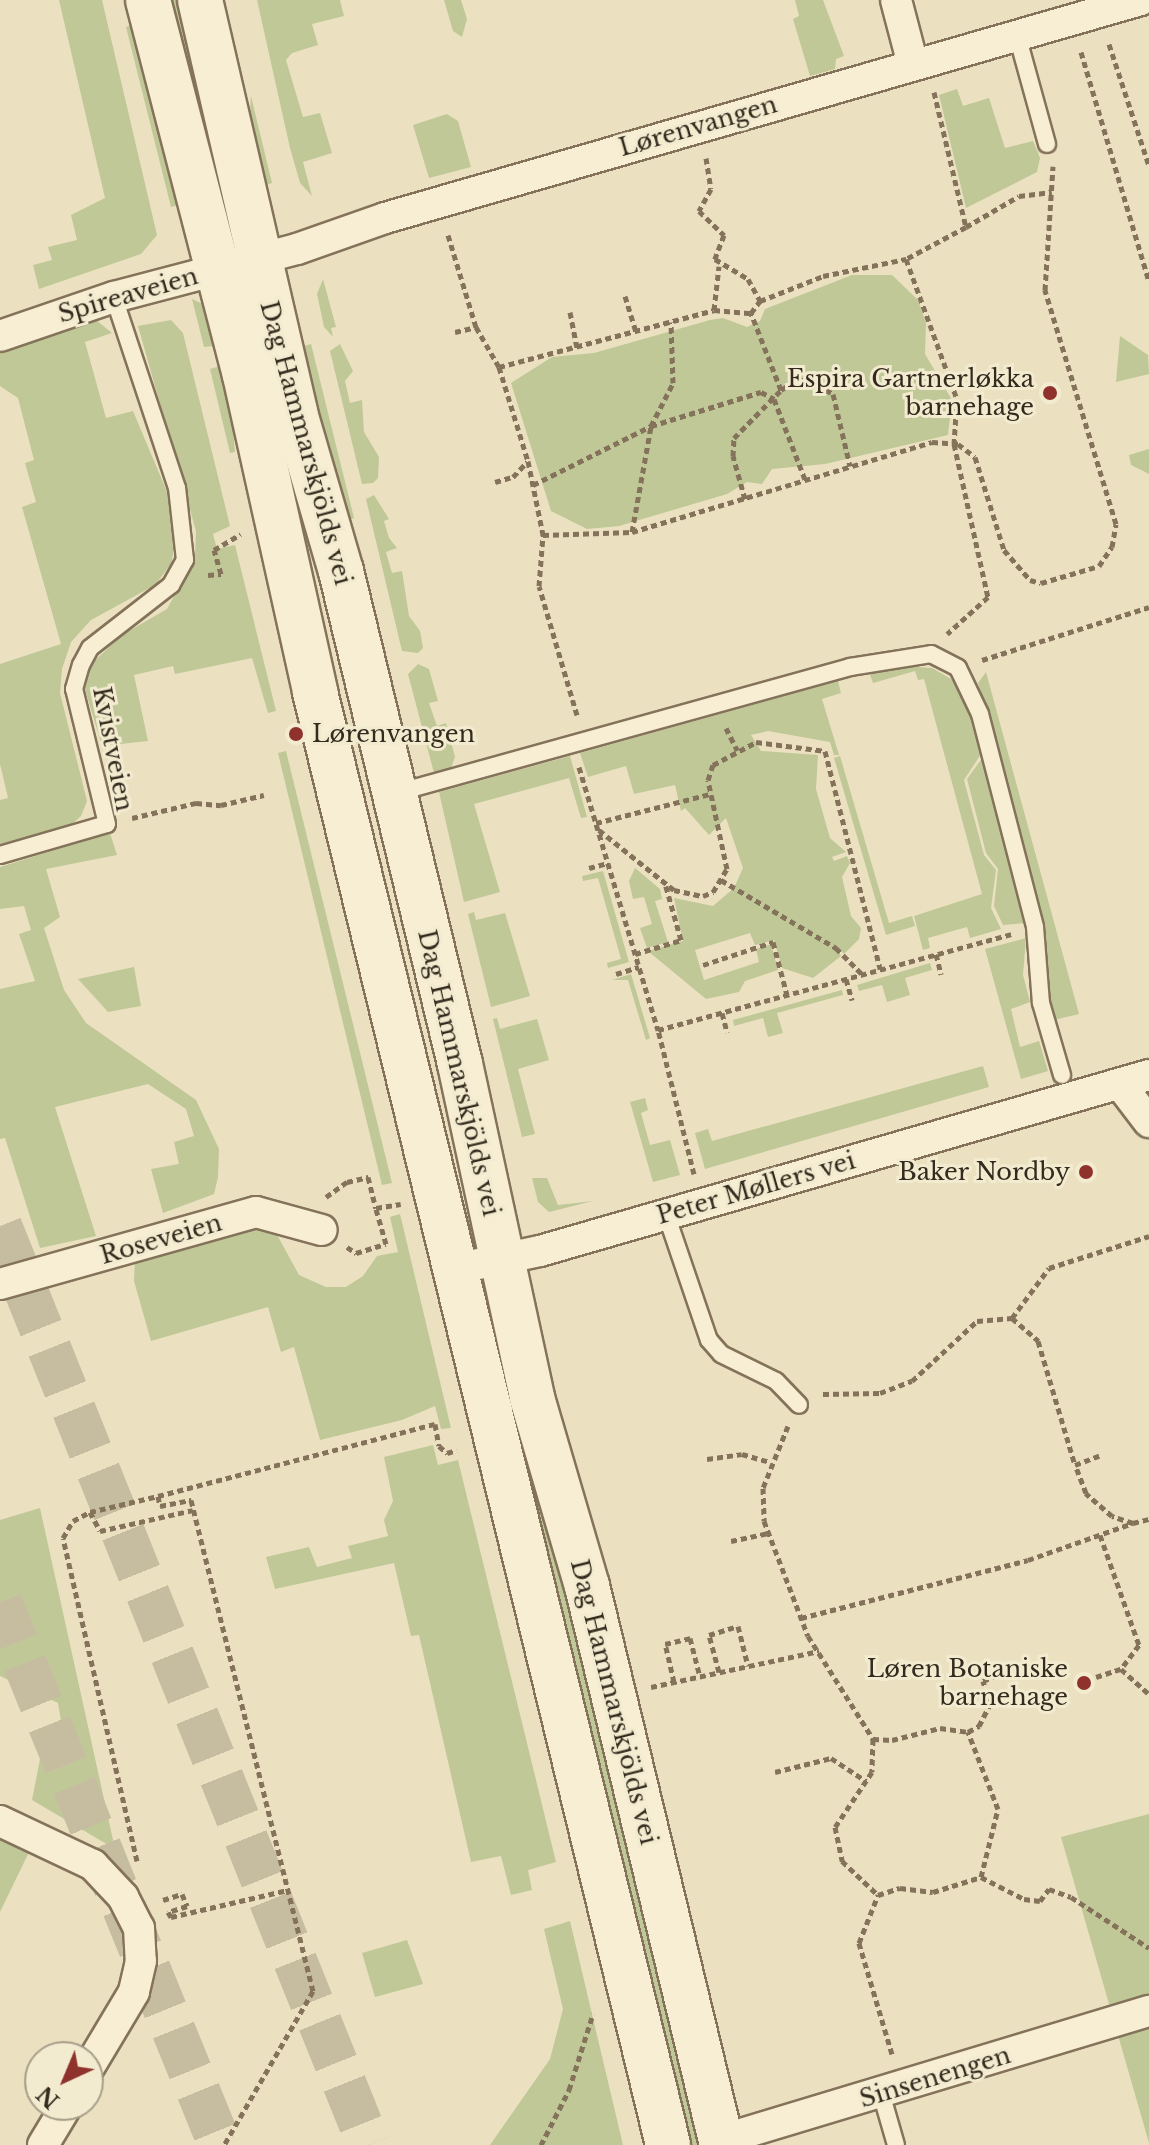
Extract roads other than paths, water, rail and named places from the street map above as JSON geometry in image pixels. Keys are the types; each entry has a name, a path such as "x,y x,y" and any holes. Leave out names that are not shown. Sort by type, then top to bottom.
{"main road":[{"name":"Dag Hammarskjölds vei","path":"148,0 238,265 395,793 502,1260 722,2142"},
{"name":"Dag Hammarskjölds vei","path":"200,0 238,265 455,1269 668,2145"}],"street":[{"path":"896,0 913,65"},
{"name":"Lørenvangen","path":"238,265 913,65 1022,48 1141,0"},
{"name":"Spireaveien","path":"0,336 114,297 238,265"},
{"path":"1135,1079 1149,1122"},
{"name":"Peter Møllers vei","path":"455,1269 502,1260 1135,1079"},
{"name":"Roseveien","path":"0,1284 256,1212 312,1226"},
{"path":"0,1821 93,1865 123,1897 139,1928 141,1961 134,1992 104,2042"},
{"name":"Sinsenengen","path":"722,2142 1149,2011"},
{"path":"43,2145 57,2121"}],"lane":[{"path":"1022,48 1047,144"},
{"name":"Kvistveien","path":"0,855 107,824 74,689 90,648 151,603 181,573 186,531 114,297"},
{"path":"395,793 850,667 931,654 958,668 980,714 1035,927 1041,1003 1062,1075"},
{"path":"666,1214 709,1340 721,1354 776,1381 799,1405"},
{"path":"892,2090 896,2145"}],"tunnel":[{"path":"0,1226 369,2145"},
{"path":"0,1602 220,2145"}],"place":[{"name":"Espira Gartnerløkka barnehage","path":"1050,393"},
{"name":"Lørenvangen","path":"296,734"},
{"name":"Baker Nordby","path":"1086,1172"},
{"name":"Løren Botaniske barnehage","path":"1084,1683"}]}
